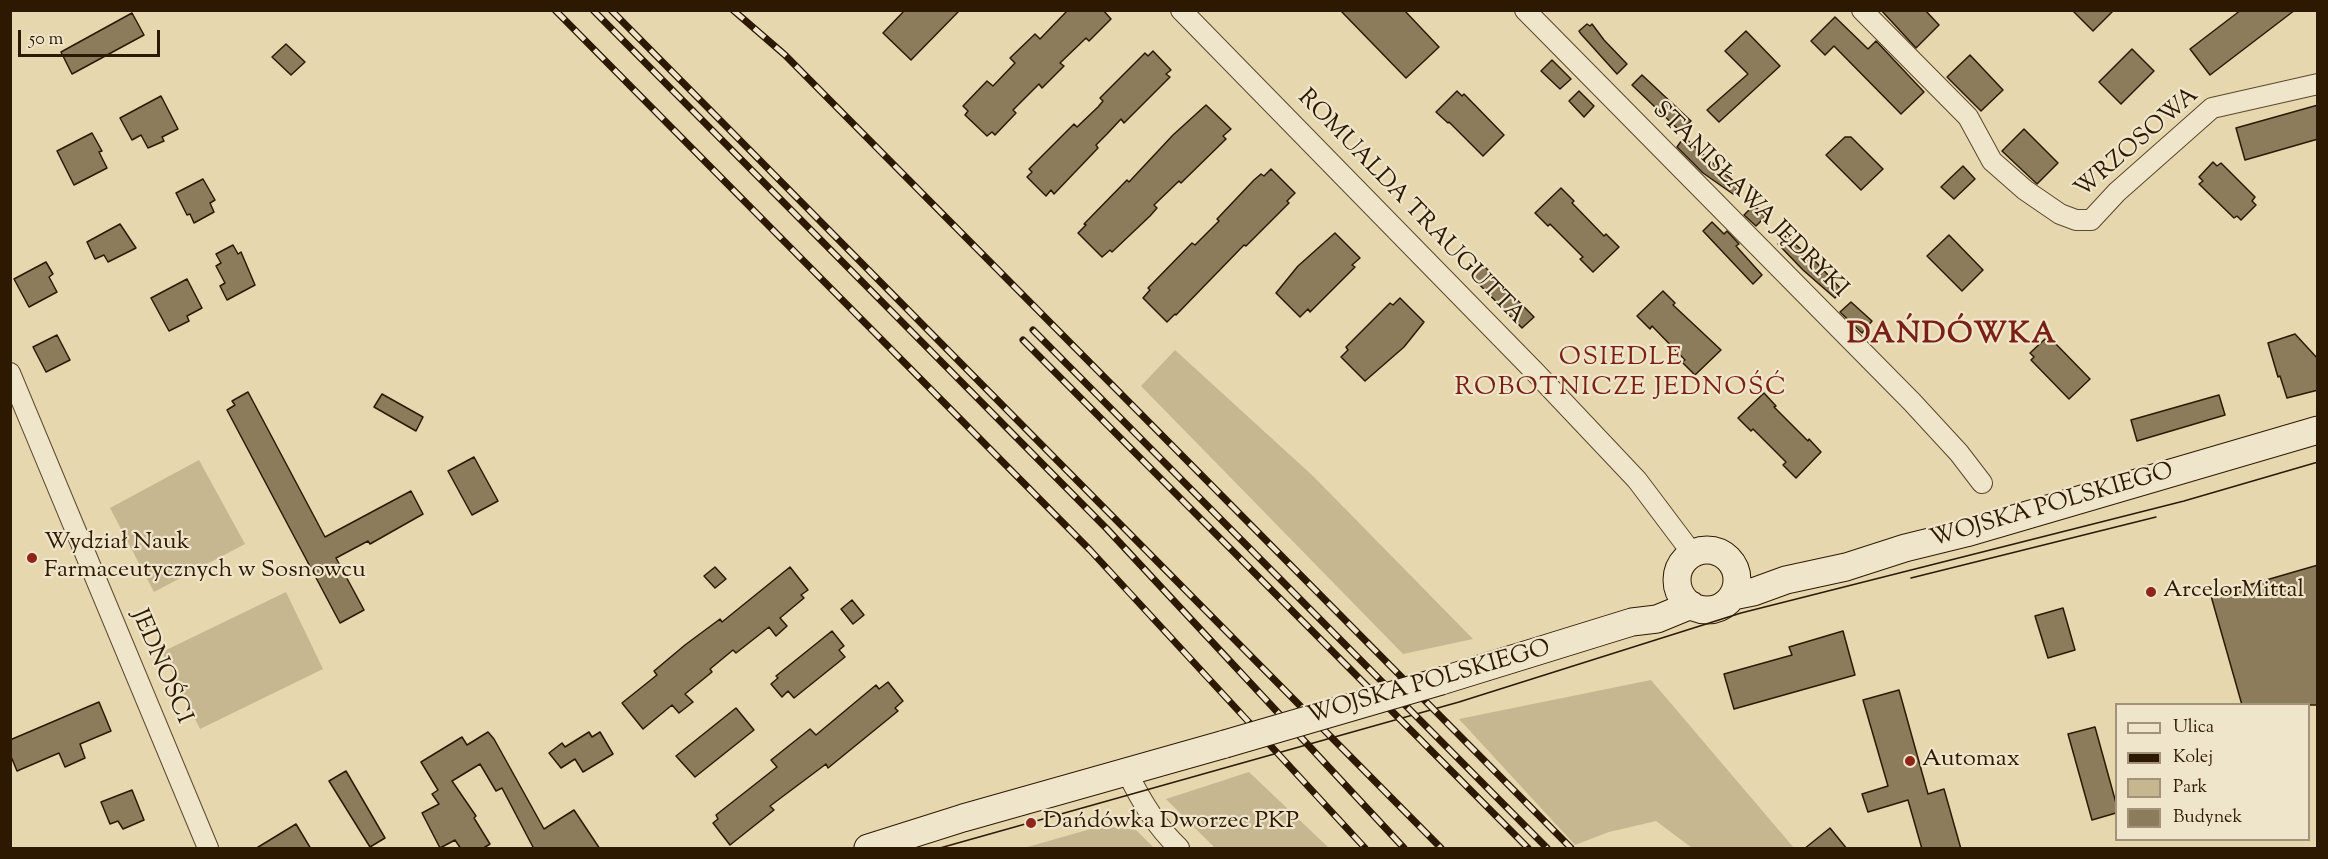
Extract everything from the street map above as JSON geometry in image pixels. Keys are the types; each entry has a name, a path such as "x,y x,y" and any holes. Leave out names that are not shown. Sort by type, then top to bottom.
{"main road":[{"name":"WOJSKA POLSKIEGO","path":"1733,596 2001,524 2318,430"},
{"path":"1709,549 1717,551 1731,561 1735,568 1737,582 1733,596 1716,609 1701,609 1691,605 1682,596 1677,580 1679,570 1684,560 1692,553 1709,549"},
{"name":"WOJSKA POLSKIEGO","path":"1735,568 1752,570 1786,580"},
{"name":"WOJSKA POLSKIEGO","path":"1632,622 1677,580"},
{"name":"WOJSKA POLSKIEGO","path":"868,849 963,818 1441,681 1632,622 1657,619 1691,605"}],"street":[{"name":"ROMUALDA TRAUGUTTA","path":"1181,10 1543,380 1637,480 1692,553"},
{"name":"STANISŁAWA JĘDRYKI","path":"1525,10 1912,402 1959,453 1982,483"},
{"name":"WRZOSOWA","path":"1862,10 1968,117 1992,161 2060,214 2076,220 2091,220 2117,192 2212,108 2318,84"},
{"name":"JEDNOŚCI","path":"10,373 208,849"},
{"path":"1127,772 1146,809 1163,833 1179,849"}],"green space":[{"path":"1175,350 1313,476 1473,639 1403,654 1141,386"},
{"path":"199,460 245,544 154,592 110,508"},
{"path":"286,592 323,669 200,729 162,652"},
{"path":"1651,680 1794,848 1692,848 1656,821 1609,832 1575,845 1459,719"},
{"path":"1249,772 1329,848 1215,848 1166,799"},
{"path":"1101,826 1136,830 1154,848 1024,848"}],"building":[{"path":"905,10 960,10 911,60 883,33"},
{"path":"1068,10 1103,10 1111,19 1089,41 1086,38 1060,63 1064,66 1042,88 1039,84 1013,110 1016,113 995,135 992,132 987,136 965,115 968,111 963,106 987,81 993,86 1015,63 1010,58 1035,34 1040,39"},
{"path":"1340,10 1404,10 1439,47 1406,78"},
{"path":"1881,10 1925,10 1939,25 1916,48"},
{"path":"2072,10 2114,10 2093,31"},
{"path":"2241,10 2295,10 2210,75 2190,49"},
{"path":"132,13 144,35 72,74 61,52"},
{"path":"1835,17 1868,49 1876,41 1924,92 1901,114 1834,46 1825,55 1811,41"},
{"path":"1587,24 1590,26 1592,24 1627,64 1617,74 1579,31"},
{"path":"1746,31 1780,66 1719,122 1707,110 1748,74 1725,51"},
{"path":"286,44 305,62 291,75 272,57"},
{"path":"2132,49 2154,71 2121,104 2099,82"},
{"path":"1153,51 1171,70 1166,74 1170,77 1124,123 1121,119 1096,145 1098,148 1054,194 1051,190 1046,196 1027,177 1032,172 1029,169 1074,124 1077,127 1098,107 1103,101 1100,98 1145,53 1148,56"},
{"path":"1970,55 2003,90 1981,111 1947,77"},
{"path":"1552,60 1571,79 1560,89 1541,71"},
{"path":"1642,75 1691,121 1680,131 1632,85"},
{"path":"1457,91 1462,96 1464,94 1504,135 1483,156 1436,112"},
{"path":"1579,91 1594,106 1584,117 1569,101"},
{"path":"161,96 178,129 162,137 164,141 148,148 141,135 132,140 120,118"},
{"path":"1206,105 1231,129 1223,136 1226,139 1181,183 1179,181 1154,205 1157,208 1150,216 1112,252 1110,250 1102,257 1078,233 1086,225 1084,224"},
{"path":"2318,105 2318,139 2245,160 2236,128"},
{"path":"2024,129 2058,163 2037,184 2002,151"},
{"path":"92,133 102,151 99,152 107,168 74,185 57,151"},
{"path":"1684,137 1739,186 1733,194 1703,173 1677,147"},
{"path":"1845,137 1851,137 1883,169 1861,190 1826,155"},
{"path":"2213,162 2217,166 2221,163 2255,197 2252,201 2256,205 2241,220 2237,216 2234,218 2199,184 2203,181 2199,177"},
{"path":"1963,166 1975,179 1954,199 1941,187"},
{"path":"1271,169 1295,193 1287,201 1289,203 1167,322 1143,298 1150,290 1148,288 1192,243 1195,245 1219,221 1217,219 1254,180 1261,174 1264,176"},
{"path":"203,179 215,200 210,203 214,212 194,223 190,214 187,215 176,193"},
{"path":"1561,188 1574,201 1572,203 1604,236 1606,234 1619,247 1593,272 1580,259 1583,257 1550,224 1548,226 1535,213"},
{"path":"1754,205 1765,217 1756,226 1744,215"},
{"path":"1712,222 1724,234 1727,231 1739,244 1736,246 1762,275 1753,284 1703,231"},
{"path":"120,224 136,248 108,262 104,255 95,259 87,242"},
{"path":"1335,233 1360,258 1352,265 1355,267 1310,312 1308,309 1300,317 1276,293 1298,266"},
{"path":"1949,235 1983,270 1962,291 1927,256"},
{"path":"1786,236 1816,262 1842,290 1835,298 1778,244"},
{"path":"233,245 238,254 241,252 255,285 227,300 220,286 225,283 216,266 221,263 216,254"},
{"path":"46,262 53,274 49,277 57,292 29,307 14,279"},
{"path":"1483,265 1534,317 1522,328 1472,277"},
{"path":"187,279 202,308 187,316 189,321 169,331 151,298"},
{"path":"1663,291 1675,303 1673,305 1721,350 1695,375 1682,362 1685,360 1652,326 1650,329 1637,316"},
{"path":"1400,298 1424,322 1404,347 1365,381 1341,357 1348,350 1346,347 1390,303 1393,305"},
{"path":"1851,302 1872,321 1862,333 1840,312"},
{"path":"2295,334 2318,359 2318,390 2287,398 2268,343"},
{"path":"57,335 70,360 46,372 33,347"},
{"path":"2045,339 2049,343 2052,340 2090,379 2069,399 2031,360 2034,357 2030,353"},
{"path":"248,392 325,537 411,491 423,514 370,544 368,541 336,558 364,610 340,623 227,410 235,405 232,401"},
{"path":"1764,393 1776,406 1774,407 1821,452 1796,478 1783,465 1786,462 1753,429 1751,431 1738,418"},
{"path":"382,394 423,417 416,431 374,407"},
{"path":"2219,395 2225,415 2137,441 2131,420"},
{"path":"474,457 498,501 472,515 448,471"},
{"path":"2318,565 2318,705 2241,703 2211,596"},
{"path":"715,567 726,579 715,588 704,576"},
{"path":"790,567 808,590 801,595 804,598 780,618 787,626 776,636 769,627 736,653 733,650 710,669 712,672 685,694 693,702 679,713 672,705 643,729 622,703 657,675 654,671 685,645 720,619 722,622"},
{"path":"852,600 864,615 853,624 841,609"},
{"path":"2063,608 2075,650 2048,658 2035,616"},
{"path":"832,631 844,646 839,650 845,657 794,698 788,691 782,697 771,684 778,678 776,676"},
{"path":"1843,631 1855,675 1734,709 1724,674 1792,655 1789,647"},
{"path":"888,682 903,701 895,708 898,711 828,768 826,764 770,806 774,810 730,845 713,823 718,819 716,815 777,767 771,760 810,729 816,735 876,685 879,689"},
{"path":"1899,690 1928,794 1944,789 1961,849 1922,849 1908,800 1868,812 1862,794 1888,786 1863,700"},
{"path":"99,702 111,731 80,744 85,758 65,767 59,753 17,771 10,754 10,740"},
{"path":"736,708 754,730 695,777 676,756"},
{"path":"2095,727 2115,799 2115,813 2092,820 2068,734"},
{"path":"488,732 544,829 574,810 600,849 534,849 502,788 496,791 480,764 452,781 476,816 474,818 490,844 482,849 461,849 455,840 440,848 422,813 439,804 432,794 438,790 421,762 462,737 467,745"},
{"path":"589,732 592,737 600,732 613,754 583,772 575,759 561,768 549,753 562,743 565,747"},
{"path":"346,771 385,838 370,847 329,781"},
{"path":"132,790 144,820 123,829 118,821 110,824 101,802"},
{"path":"296,824 311,849 255,849"},
{"path":"1830,828 1847,849 1804,849"}],"tram line":[{"path":"940,848 1459,702 1741,613 2184,501 2318,462"},
{"path":"1911,578 2156,517"}],"railway":[{"path":"555,10 1090,550 1365,848"},
{"path":"593,10 1107,529 1404,848"},
{"path":"611,10 1441,848"},
{"path":"733,10 785,55 1571,848"},
{"path":"1033,330 1547,848"},
{"path":"1023,340 1528,848"}],"place":[{"name":"Wydział Nauk Farmaceutycznych w Sosnowcu","path":"32,558"},
{"name":"ArcelorMittal","path":"2151,592"},
{"name":"Automax","path":"1910,761"},
{"name":"Dańdówka Dworzec PKP","path":"1031,823"}],"district":[{"name":"DAŃDÓWKA","path":"1952,337"},
{"name":"OSIEDLE ROBOTNICZE JEDNOŚĆ","path":"1621,375"}]}
